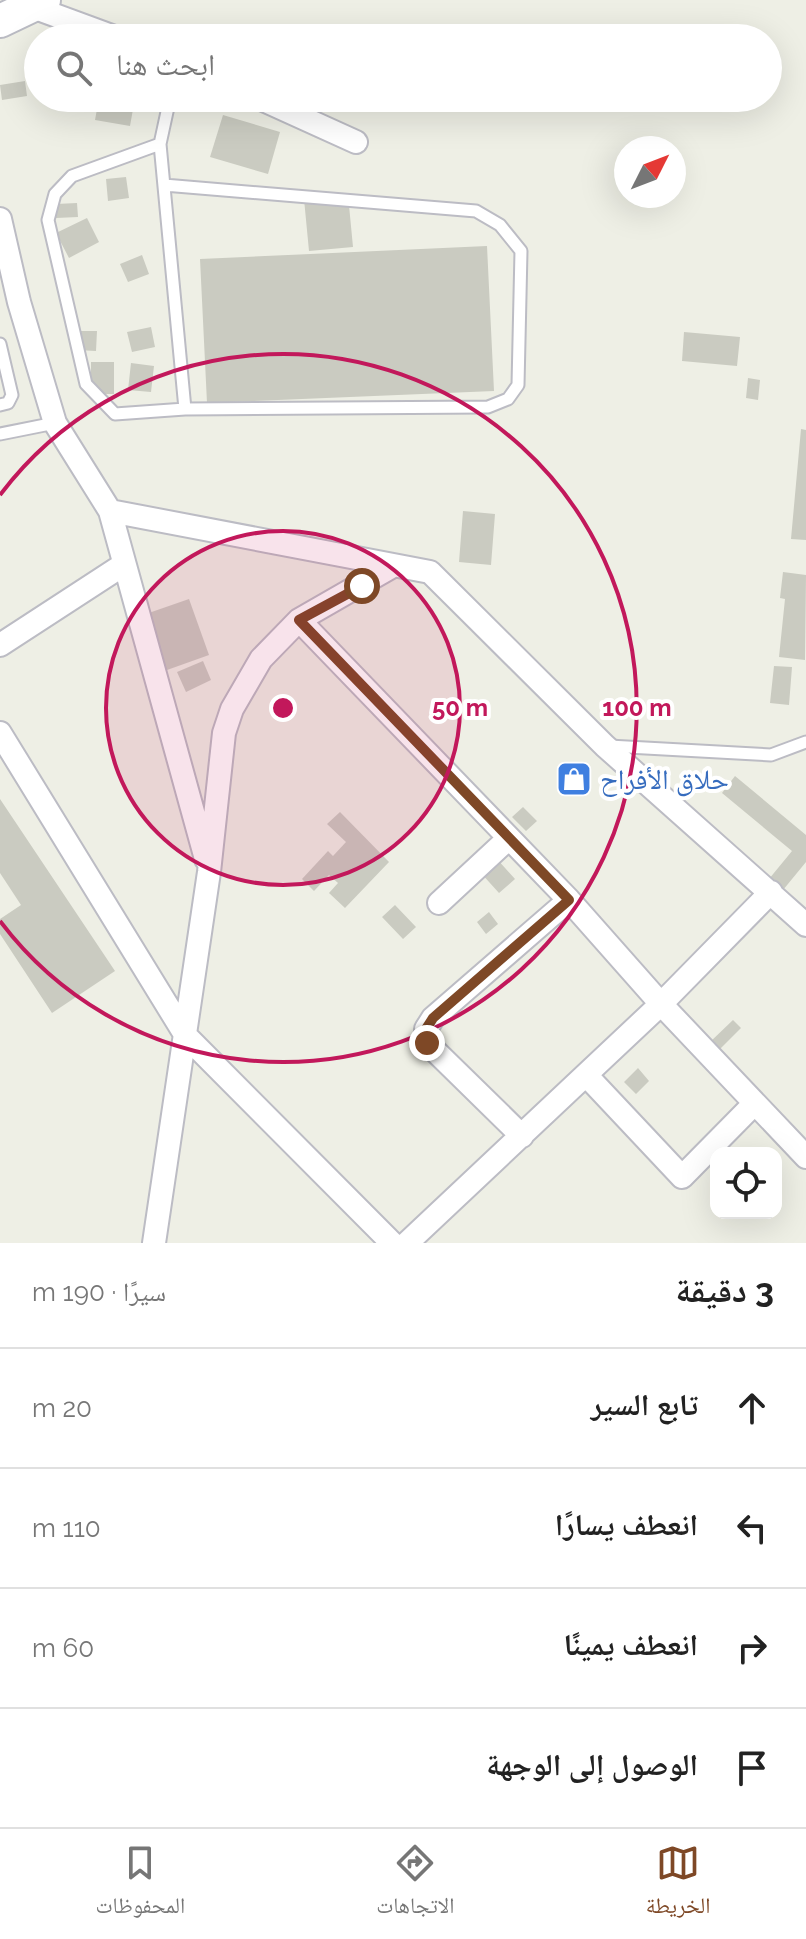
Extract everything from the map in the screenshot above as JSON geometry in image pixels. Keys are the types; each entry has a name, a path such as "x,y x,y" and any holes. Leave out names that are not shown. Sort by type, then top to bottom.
{"main road":[{"path":"0,21 37,3"}],"street":[{"path":"37,3 85,24"},
{"path":"290,112 356,142"},
{"path":"0,219 19,302 55,423 110,511 209,872"},
{"path":"110,511 430,572 605,746 771,892 797,908 806,925"},
{"path":"0,645 123,565"},
{"path":"154,1243 186,1036 228,721 261,659 299,620 393,566"},
{"path":"299,620 569,900 661,1004 806,1157"},
{"path":"0,733 186,1036 392,1243"},
{"path":"439,903 509,838"},
{"path":"407,1243 587,1076 771,892"},
{"path":"522,1136 427,1043 426,1029 433,1018 569,900"},
{"path":"587,1076 682,1177 754,1104"}],"lane":[{"path":"167,112 160,144 185,409"},
{"path":"160,144 72,176 55,194 48,220 86,384 115,414 185,409 488,407 508,399 518,385 521,251 500,225 476,211 164,185"},
{"path":"0,344 12,395 8,403 0,405"},
{"path":"0,434 55,423"},
{"path":"605,746 771,755 806,742"}],"building":[{"path":"24,81 24,96 2,100 0,85"},
{"path":"96,112 132,112 130,126 95,120"},
{"path":"223,115 280,132 268,174 210,157"},
{"path":"126,177 129,198 108,201 106,179"},
{"path":"348,195 353,247 309,251 304,199"},
{"path":"77,203 78,217 56,218 56,204"},
{"path":"87,218 99,242 69,258 56,233"},
{"path":"487,246 494,391 207,403 200,259"},
{"path":"142,255 149,274 128,282 120,264"},
{"path":"151,327 155,347 132,352 127,332"},
{"path":"76,331 97,331 96,351 76,350"},
{"path":"684,332 740,337 737,366 682,361"},
{"path":"91,362 114,362 114,394 91,394"},
{"path":"131,363 154,366 151,392 128,390"},
{"path":"748,378 760,380 758,400 746,398"},
{"path":"801,429 806,430 806,540 791,539"},
{"path":"463,511 495,514 491,565 459,562"},
{"path":"783,572 806,575 805,660 779,657 785,599 780,598"},
{"path":"189,599 209,655 167,670 143,615"},
{"path":"203,661 211,680 186,692 177,672"},
{"path":"774,666 792,667 789,705 770,703"},
{"path":"735,776 806,835 806,862 783,890 769,879 792,851 722,793"},
{"path":"0,799 115,971 52,1013 0,934 0,919 21,905 0,873"},
{"path":"523,807 537,821 526,831 512,817"},
{"path":"340,812 389,862 345,908 329,893 338,883 329,875 314,891 302,879 328,851 333,856 346,842 327,824"},
{"path":"496,858 515,879 499,893 480,872"},
{"path":"395,905 416,927 403,939 382,917"},
{"path":"489,912 498,924 486,934 477,922"},
{"path":"733,1020 741,1028 718,1051 709,1043"},
{"path":"638,1068 649,1081 636,1094 624,1082"}],"place":[{"name":"حلاق الأفراح","path":"574,779"}],"route":[{"path":"362,586 299,620 569,900 433,1018 426,1029 427,1043"}]}
